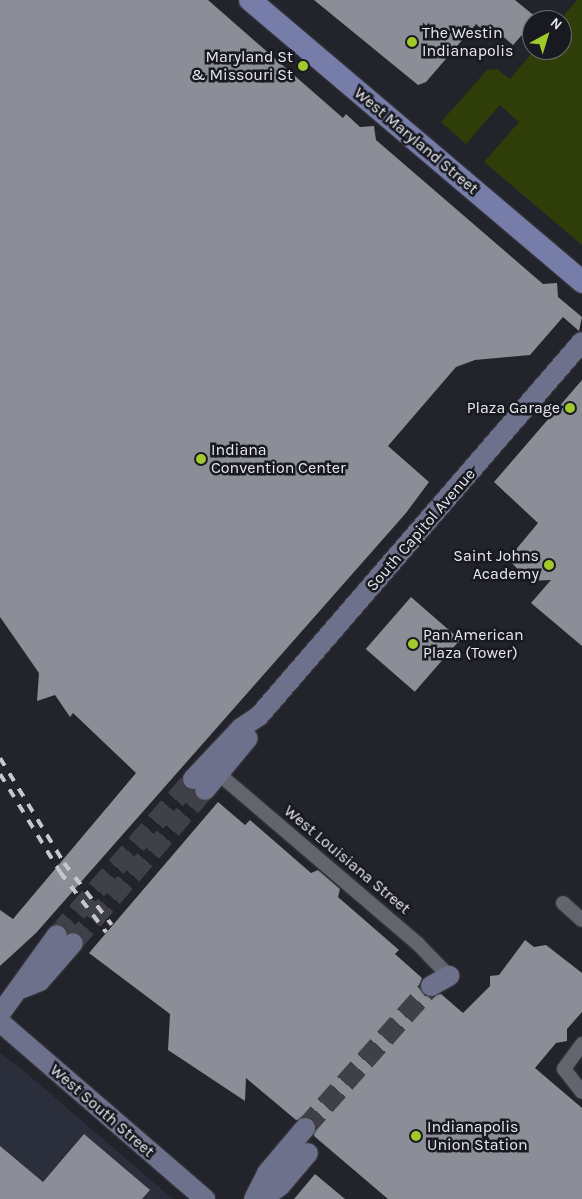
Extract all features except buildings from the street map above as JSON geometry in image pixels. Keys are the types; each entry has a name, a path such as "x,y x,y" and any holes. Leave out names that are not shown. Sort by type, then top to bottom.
{"main road":[{"name":"West Maryland Street","path":"250,0 582,282"},
{"name":"South Capitol Avenue","path":"259,716 241,728 199,785 218,774 259,716 582,342"},
{"path":"0,1014 23,988 28,973 65,939"},
{"path":"431,986 449,976"},
{"name":"West South Street","path":"0,1022 205,1199"},
{"path":"254,1199 267,1173 305,1128"},
{"path":"262,1199 280,1186 308,1152"}],"street":[{"name":"West Louisiana Street","path":"218,774 417,943 449,976"},
{"path":"563,904 582,920"},
{"path":"582,1044 564,1069 582,1092"}],"shaded area":[{"path":"0,1053 23,1070 173,1199 0,1199"}],"green space":[{"path":"577,0 582,0 582,245 484,162 519,122 500,105 466,144 441,122 487,70 497,69 510,79 526,60 572,60 572,10 568,10"}],"tunnel":[{"path":"57,935 193,779"},
{"path":"73,943 205,790"},
{"path":"305,1128 431,986"}],"railway":[{"path":"0,758 64,863 112,925"},
{"path":"0,774 60,872 106,932"}],"place":[{"name":"The Westin Indianapolis","path":"412,42"},
{"name":"Maryland St & Missouri St","path":"303,66"},
{"name":"Plaza Garage","path":"570,408"},
{"name":"Indiana Convention Center","path":"201,459"},
{"name":"Saint Johns Academy","path":"549,565"},
{"name":"Pan American Plaza (Tower)","path":"413,644"},
{"name":"Indianapolis Union Station","path":"416,1136"}]}
